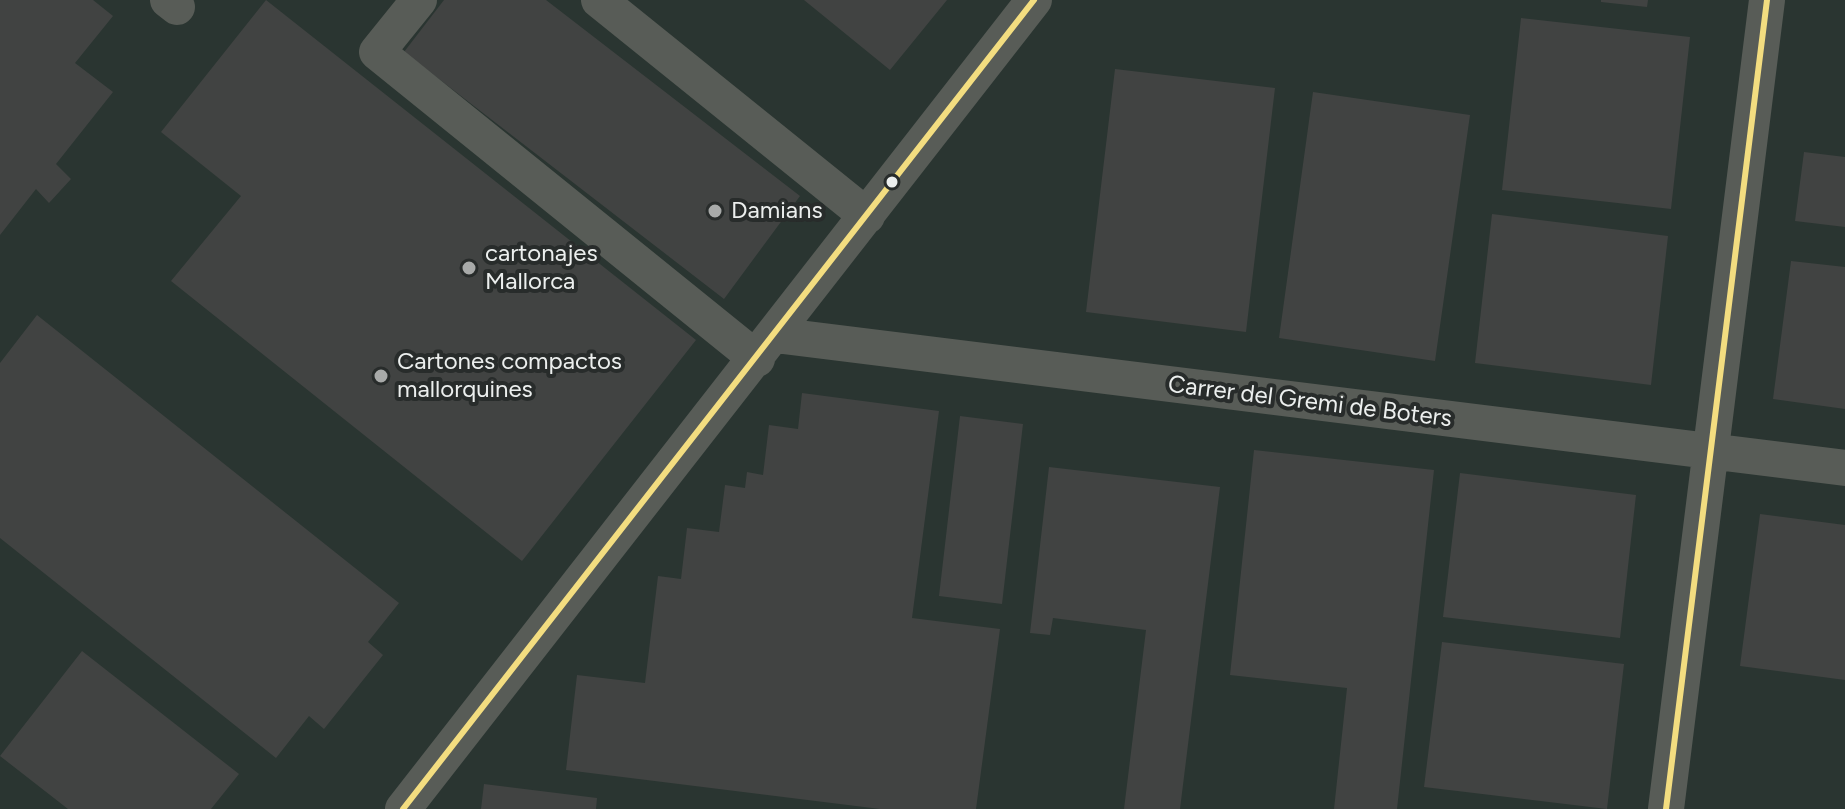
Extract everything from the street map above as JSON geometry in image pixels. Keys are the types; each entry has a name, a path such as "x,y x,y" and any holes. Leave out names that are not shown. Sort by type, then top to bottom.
{"street":[{"path":"419,0 377,52 766,347"},
{"path":"599,0 867,216"},
{"path":"403,809 1034,0"},
{"path":"1666,809 1767,0"},
{"name":"Carrer del Gremi de Boters","path":"766,347 1845,468"}],"shaded area":[{"path":"0,0 1845,0 1845,809 0,809"}],"building":[{"path":"0,0 93,0 113,16 75,63 113,92 56,164 71,179 49,203 36,189 0,235"},
{"name":"cartonajes Mallorca","path":"266,0 696,340 522,561 171,281 241,196 161,132"},
{"path":"444,0 546,0 800,196 724,299 404,52"},
{"path":"804,0 947,0 890,70"},
{"path":"1601,0 1648,0 1647,7"},
{"path":"1521,18 1690,37 1671,209 1502,190"},
{"path":"1115,69 1275,88 1246,332 1086,312"},
{"path":"1313,92 1470,115 1435,361 1279,338"},
{"path":"1804,152 1845,157 1845,227 1795,221"},
{"path":"1492,214 1668,236 1651,385 1475,363"},
{"path":"1791,261 1845,267 1845,409 1773,399"},
{"path":"37,315 399,603 368,642 383,655 324,729 309,716 276,758 0,538 0,363"},
{"path":"802,393 939,411 912,618 1000,629 976,809 880,809 566,770 577,675 645,683 658,576 681,579 687,528 719,532 725,485 745,488 747,472 763,475 769,425 798,429"},
{"path":"960,416 1023,424 1002,604 939,596"},
{"path":"1254,450 1434,470 1397,809 1334,809 1347,688 1230,675"},
{"path":"1049,467 1220,487 1180,809 1124,809 1146,630 1053,618 1050,635 1030,633"},
{"path":"1460,473 1636,495 1620,638 1443,617"},
{"path":"1760,514 1845,525 1845,680 1740,666"},
{"path":"1442,642 1624,664 1607,809 1424,787"},
{"path":"82,651 239,774 211,809 68,809 0,756"},
{"path":"484,784 597,798 596,809 481,809"}],"transit line":[{"path":"403,809 1034,0"},
{"path":"1666,809 1767,0"}],"place":[{"name":"Damians","path":"715,211"},
{"name":"cartonajes Mallorca","path":"469,268"},
{"name":"Cartones compactos mallorquines","path":"381,376"}]}
